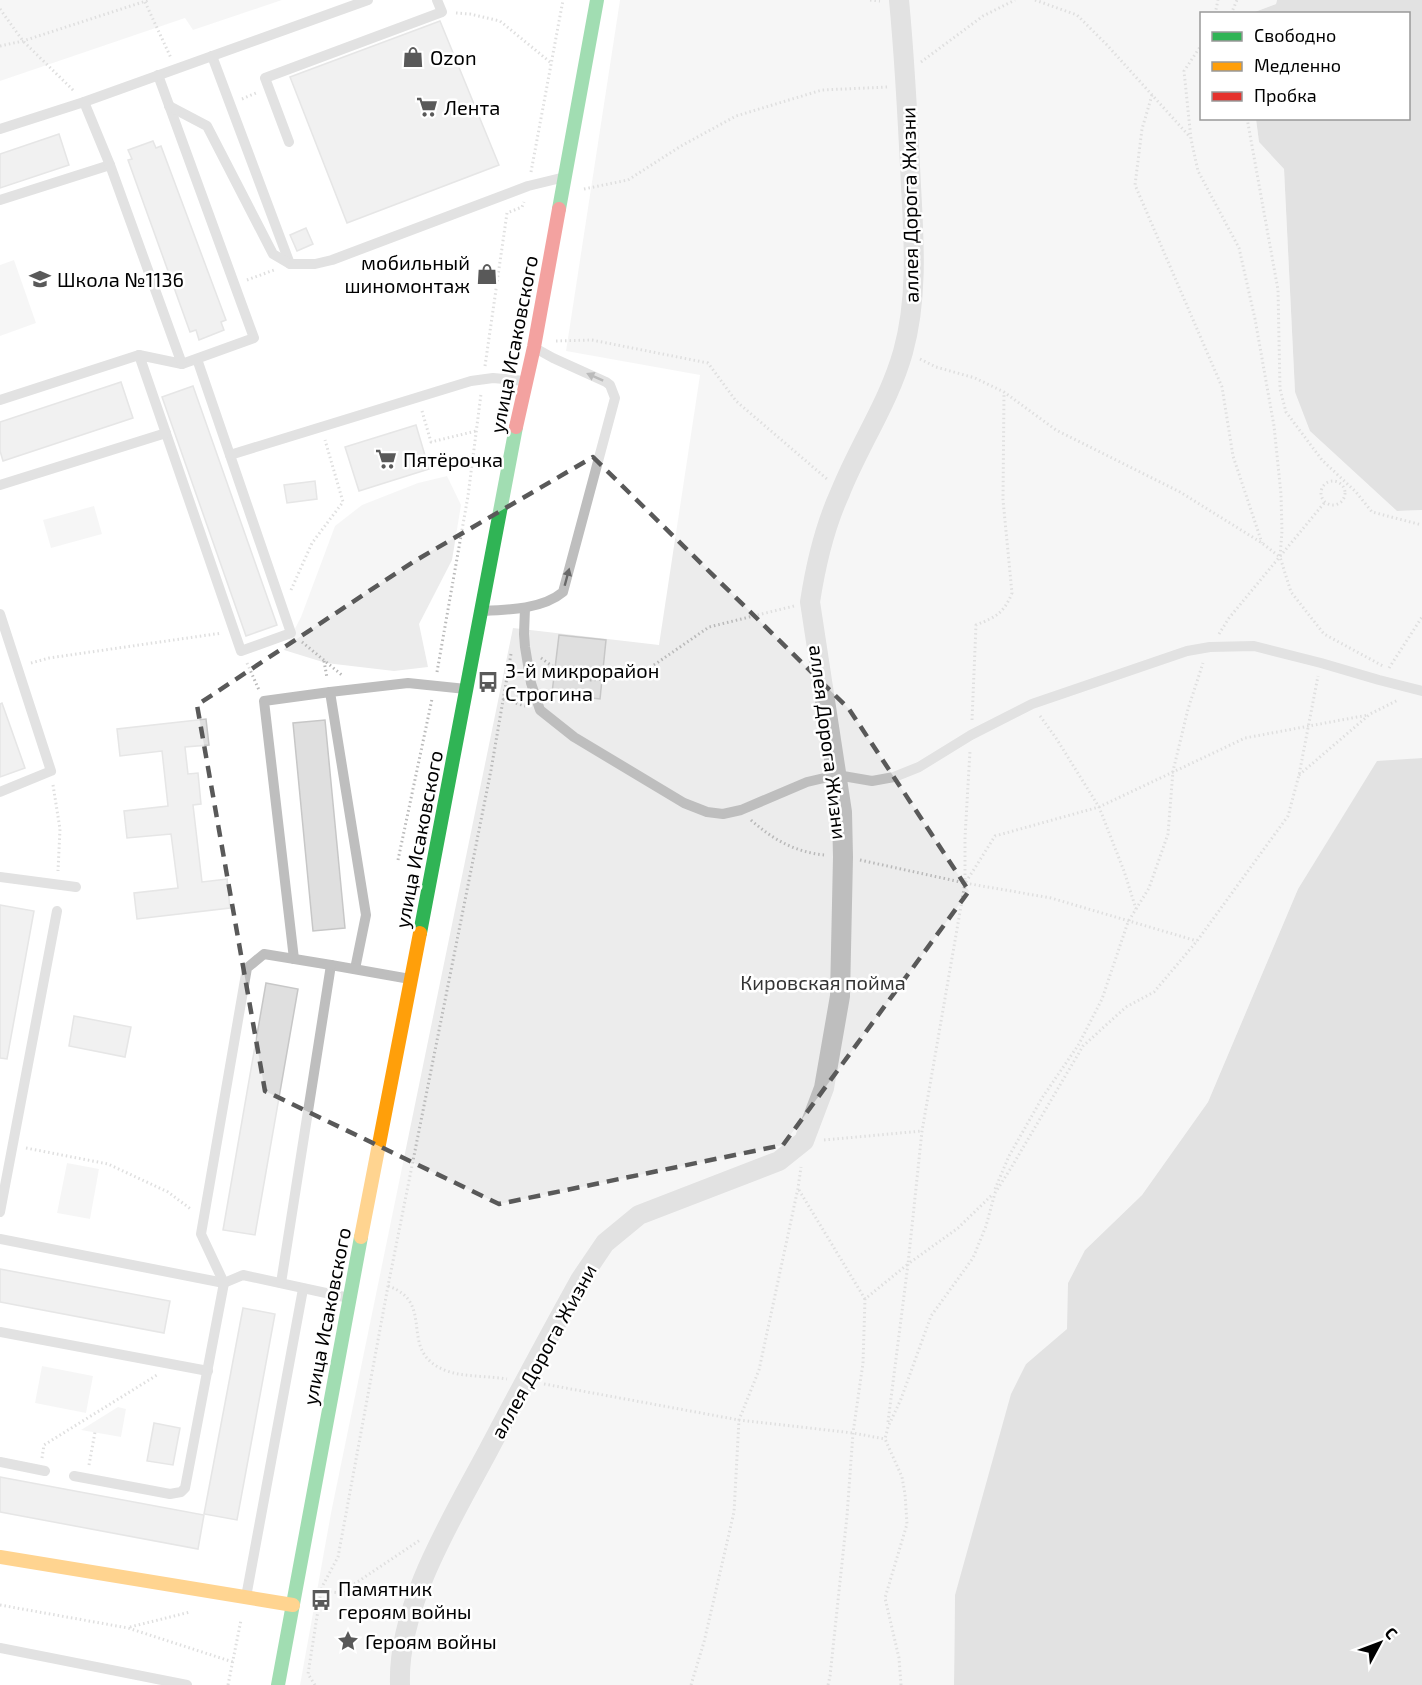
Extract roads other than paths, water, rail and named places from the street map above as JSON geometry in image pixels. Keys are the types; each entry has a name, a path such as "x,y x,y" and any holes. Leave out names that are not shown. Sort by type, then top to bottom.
{"street":[{"name":"улица Исаковского","path":"278,1685 349,1298 525,381 534,347 597,0"},
{"name":"аллея Дорога Жизни","path":"400,1685 403,1642 422,1580 452,1518 525,1381 580,1280 605,1243 639,1215 779,1161 804,1142 824,1088 840,996 842,812 810,602 814,571 824,531 840,491 894,381 904,351 912,308 914,257 906,80 899,0"},
{"path":"0,1557 293,1605"}],"lane":[{"path":"0,129 84,102 368,0"},
{"path":"289,142 265,78 442,12 437,0"},
{"path":"212,56 290,264"},
{"path":"0,400 139,355 182,364 254,338 158,75"},
{"path":"84,102 110,165 182,364"},
{"path":"169,106 207,126 273,254 290,264 315,264 332,260 528,186 564,178"},
{"path":"0,200 110,165"},
{"path":"482,611 525,608 563,592 615,398 610,385 606,382 534,347"},
{"path":"139,355 241,651 291,633 196,359"},
{"path":"230,455 471,381 494,378 525,381"},
{"path":"0,485 166,433"},
{"path":"525,608 525,647 531,683 540,710 574,737 684,804 707,812 723,814 741,810 807,782 837,775 872,781 894,777 919,767 971,731 1032,704 1187,651 1210,647 1254,646 1422,691"},
{"path":"0,614 51,771 0,792"},
{"path":"294,959 264,701 408,683 466,689"},
{"path":"330,692 366,915 355,969"},
{"path":"0,877 76,887"},
{"path":"0,1212 57,911"},
{"path":"74,1476 170,1494 181,1492 187,1483 224,1282 201,1234 247,968 264,954 411,979"},
{"path":"281,1283 332,965"},
{"path":"0,1239 224,1282 243,1275 349,1298"},
{"path":"246,1598 303,1289"},
{"path":"0,1332 208,1371"},
{"path":"0,1462 42,1470"},
{"path":"0,1648 188,1685"}],"place":[{"name":"Ozon","path":"413,57"},
{"name":"Лента","path":"427,107"},
{"name":"мобильный шиномонтаж","path":"487,274"},
{"name":"Школа №1136","path":"40,279"},
{"name":"Пятёрочка","path":"386,459"},
{"name":"3-й микрорайон Строгина","path":"488,682"},
{"name":"Памятник героям войны","path":"321,1600"},
{"name":"Героям войны","path":"348,1641"}],"park label":[{"name":"Кировская пойма","path":"823,982"}]}
